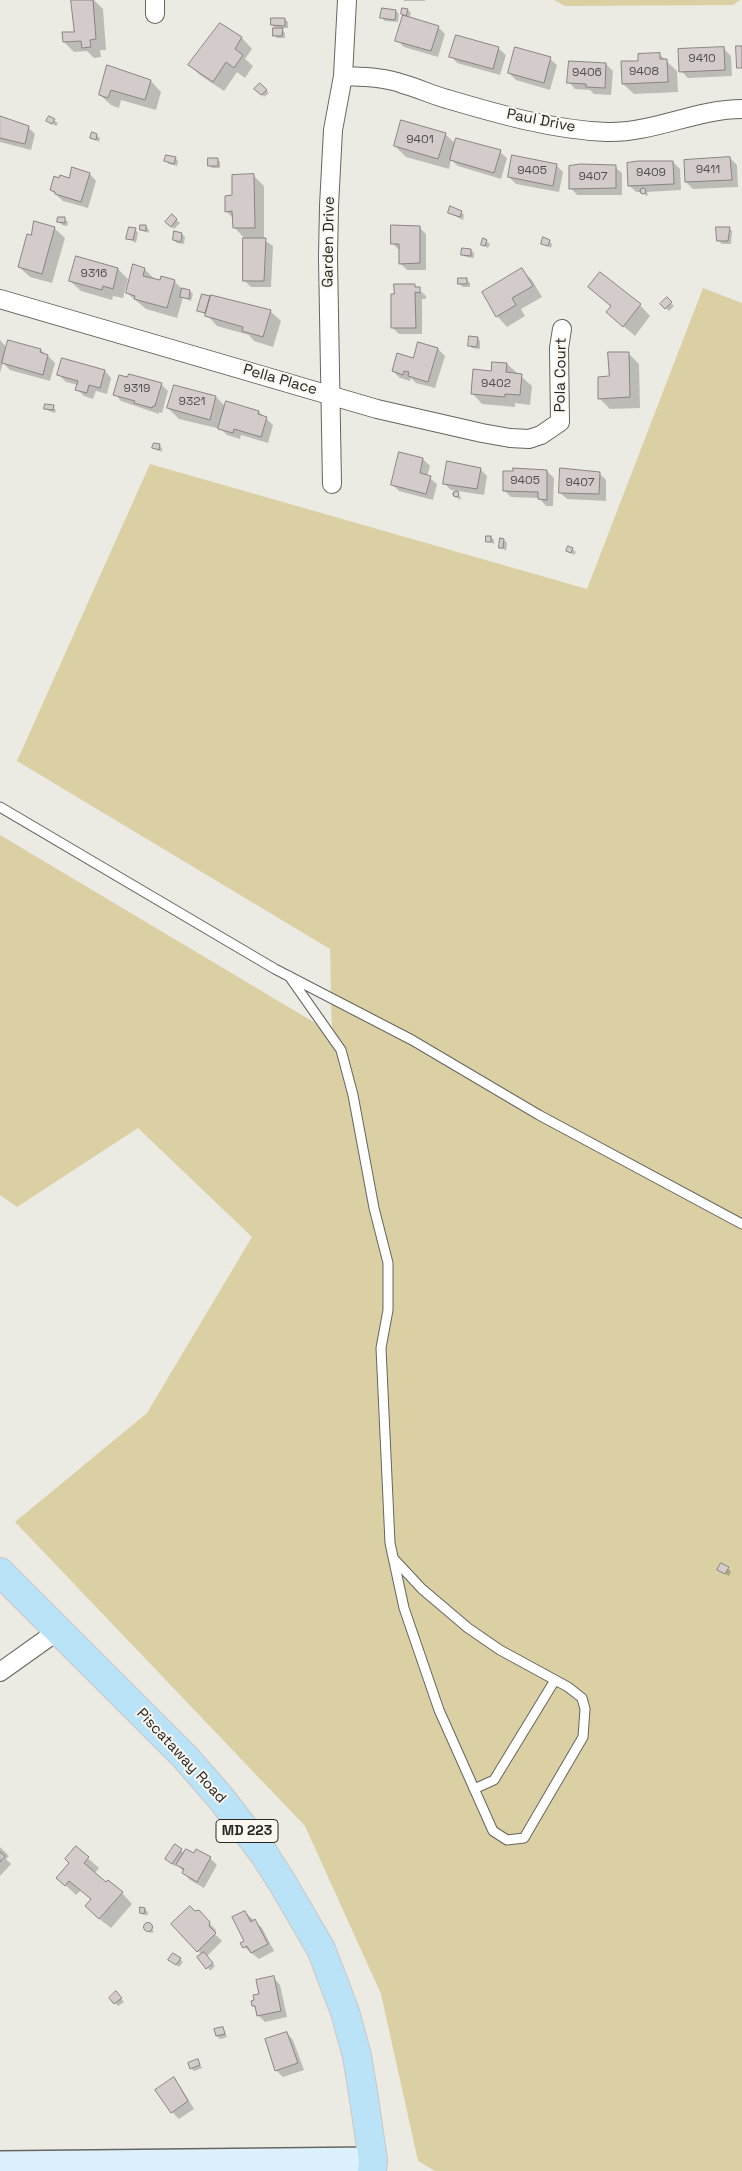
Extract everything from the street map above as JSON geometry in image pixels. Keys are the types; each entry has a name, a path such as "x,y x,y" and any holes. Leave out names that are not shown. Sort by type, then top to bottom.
{"main road":[{"name":"Piscataway Road","path":"0,1572 185,1757 220,1797 264,1854 283,1884 321,1949 345,2012 357,2056 372,2166"},
{"path":"0,2164 372,2166"}],"street":[{"name":"Garden Drive","path":"332,484 328,258 330,170 334,130 343,76 347,0"},
{"name":"Paul Drive","path":"343,76 375,78 402,83 430,94 520,119 608,132 634,130 725,109 742,109"},
{"name":"Pella Place","path":"0,299 429,421 510,438 536,437 560,422"},
{"name":"Pola Court","path":"560,422 559,348 562,329"},
{"path":"0,1672 59,1630"}],"lane":[{"path":"0,807 289,976 412,1040 539,1115 742,1224"},
{"path":"289,976 342,1050 353,1095 374,1208 388,1263 388,1310 381,1348 390,1543 404,1608 439,1710 493,1831 507,1840 524,1838 583,1737 585,1709 582,1698 555,1680 500,1650 468,1628 422,1589 394,1559"},
{"path":"474,1789 494,1780 555,1680"}],"shaded area":[{"path":"554,0 740,0 733,5 565,6"},
{"path":"703,288 742,303 742,2171 435,2171 418,2161 381,1994 305,1826 15,1522 147,1413 252,1237 138,1128 17,1207 0,1195 0,835 332,1033 330,949 17,761 150,464 587,589"}],"building":[{"path":"71,0 93,0 96,39 90,40 91,47 82,48 81,41 63,42 62,32 74,32"},
{"path":"382,8 396,10 395,20 380,18"},
{"path":"402,8 408,9 406,16 401,14"},
{"path":"403,15 439,26 431,51 395,41"},
{"path":"271,18 285,18 285,26 271,25"},
{"path":"220,23 242,37 235,49 243,55 234,68 226,62 213,82 188,65"},
{"path":"273,28 283,28 282,36 273,36"},
{"path":"456,35 499,47 493,69 449,57"},
{"path":"736,46 742,46 742,68 737,68"},
{"path":"515,47 551,57 544,83 508,73"},
{"path":"724,47 725,70 679,72 678,49"},
{"path":"660,53 660,59 667,59 668,82 622,84 621,61 638,61 638,54"},
{"path":"569,61 606,63 605,88 567,83"},
{"path":"107,65 151,80 145,100 111,90 108,98 99,95"},
{"path":"260,83 267,90 261,95 254,89"},
{"path":"0,116 29,126 25,144 0,138"},
{"path":"49,116 55,119 52,124 46,121"},
{"path":"401,120 446,133 438,159 394,146"},
{"path":"92,132 97,134 96,140 90,138"},
{"path":"456,138 501,150 494,173 450,160"},
{"path":"166,155 176,157 174,164 164,161"},
{"path":"512,155 557,164 553,186 508,177"},
{"path":"730,157 732,180 685,182 684,160"},
{"path":"208,158 218,158 218,166 208,166"},
{"path":"638,161 673,161 674,184 628,186 627,163"},
{"path":"581,164 616,165 616,188 569,189 569,166"},
{"path":"72,167 90,173 81,202 55,194 55,192 50,190 54,176 59,178 60,175 69,178"},
{"path":"254,174 255,228 233,228 232,211 225,212 225,196 232,195 232,175"},
{"path":"643,188 646,191 643,194 640,191"},
{"path":"450,206 462,211 460,217 448,213"},
{"path":"172,214 177,219 171,227 165,222"},
{"path":"58,217 65,217 65,223 57,222"},
{"path":"34,221 55,227 42,274 18,267 27,234 31,235"},
{"path":"140,225 146,225 146,231 140,230"},
{"path":"391,225 420,226 420,263 399,264 399,244 391,244"},
{"path":"129,227 136,228 133,240 126,239"},
{"path":"716,227 730,227 728,241 717,241"},
{"path":"174,231 182,233 181,242 173,240"},
{"path":"543,237 550,240 548,246 541,244"},
{"path":"243,238 266,238 264,281 243,281"},
{"path":"483,238 487,240 485,246 481,245"},
{"path":"462,248 471,249 471,256 461,255"},
{"path":"76,256 118,268 113,289 103,286 102,290 69,281"},
{"path":"133,264 145,268 143,276 160,280 161,276 175,280 167,308 134,299 135,296 126,293"},
{"path":"522,268 533,286 512,298 516,305 496,317 482,292"},
{"path":"600,272 641,304 623,327 606,312 611,306 588,287"},
{"path":"458,278 467,278 467,284 458,284"},
{"path":"394,284 415,284 415,287 420,287 420,293 415,292 416,328 391,328 391,294 394,294"},
{"path":"182,288 190,290 189,299 180,297"},
{"path":"202,294 210,296 205,313 197,311"},
{"path":"211,295 271,310 263,337 242,331 243,327 205,316"},
{"path":"667,297 672,302 665,309 660,304"},
{"path":"469,336 478,337 477,347 468,346"},
{"path":"8,340 41,349 40,352 48,355 43,375 2,363"},
{"path":"418,342 438,348 428,382 408,376 409,372 404,371 403,375 392,371 397,353 413,358"},
{"path":"608,352 629,352 630,397 598,399 598,377 609,376"},
{"path":"62,358 105,370 100,388 89,385 87,393 75,390 78,381 57,375"},
{"path":"492,362 507,363 506,372 522,374 520,395 505,394 505,397 471,394 473,369 491,371"},
{"path":"129,374 162,383 155,406 152,408 113,395 119,375 127,377"},
{"path":"174,385 216,396 210,420 167,408"},
{"path":"226,401 259,411 258,414 267,417 261,437 234,429 233,433 218,429"},
{"path":"45,404 54,405 53,410 44,409"},
{"path":"154,443 160,444 159,450 152,448"},
{"path":"399,452 423,458 420,473 431,476 426,494 391,485"},
{"path":"447,461 481,468 477,489 443,484"},
{"path":"513,468 547,470 547,500 538,499 538,492 503,491 503,471 513,471"},
{"path":"560,468 600,472 599,494 559,493"},
{"path":"456,491 459,494 456,497 453,494"},
{"path":"486,536 491,536 491,542 486,542"},
{"path":"500,538 504,539 503,548 499,548"},
{"path":"568,546 573,548 571,553 566,551"},
{"path":"721,1563 729,1567 725,1574 717,1570"},
{"path":"175,1844 182,1849 172,1864 165,1859"},
{"path":"76,1846 89,1857 84,1863 106,1882 108,1880 123,1892 99,1919 85,1906 91,1899 69,1881 65,1886 56,1878 69,1863 65,1859"},
{"path":"186,1849 194,1853 196,1849 211,1857 197,1882 182,1873 184,1869 176,1865"},
{"path":"0,1852 5,1856 0,1862"},
{"path":"190,1906 195,1911 199,1910 210,1922 209,1926 216,1933 197,1952 171,1924"},
{"path":"140,1907 145,1908 144,1914 140,1913"},
{"path":"245,1911 251,1922 255,1919 268,1944 251,1953 247,1946 243,1948 240,1943 244,1941 232,1917"},
{"path":"148,1923 152,1927 148,1931 144,1927"},
{"path":"204,1952 213,1963 206,1969 197,1957"},
{"path":"173,1953 181,1958 176,1965 168,1960"},
{"path":"274,1976 281,2011 257,2016 255,2006 252,2006 251,2001 254,2000 253,1995 259,1994 256,1980"},
{"path":"116,1991 122,1998 114,2004 109,1998"},
{"path":"223,2027 225,2034 216,2036 214,2029"},
{"path":"287,2032 298,2063 275,2071 265,2039"},
{"path":"198,2059 200,2065 190,2069 188,2063"},
{"path":"174,2077 188,2101 171,2113 155,2090"}]}
